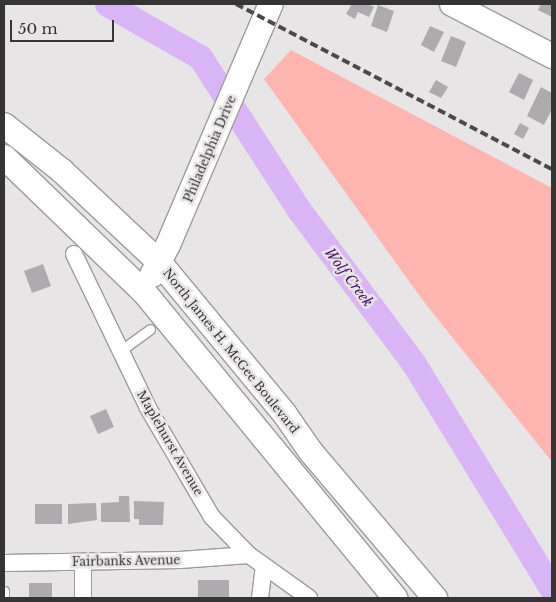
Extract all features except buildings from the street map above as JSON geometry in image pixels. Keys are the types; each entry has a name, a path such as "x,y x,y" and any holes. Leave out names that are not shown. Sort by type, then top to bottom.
{"main road":[{"name":"Philadelphia Drive","path":"144,292 187,202 271,4"},
{"path":"452,4 552,56"},
{"name":"North James H. McGee Boulevard","path":"4,125 62,170 159,262 284,413 311,452 435,598"},
{"path":"4,157 144,292 395,598"}],"street":[{"name":"Maplehurst Avenue","path":"74,254 152,416 212,517 249,555 309,598"},
{"name":"Fairbanks Avenue","path":"4,563 82,562 249,555"},
{"path":"82,562 83,598"},
{"path":"260,598 264,566"}],"lane":[{"path":"120,351 150,329"},
{"path":"4,592 4,598"}],"shaded area":[{"path":"291,50 552,188 552,462 424,302 264,79"}],"waterway":[{"name":"Wolf Creek","path":"107,4 200,57 299,210 414,364 552,589"}],"railway":[{"path":"236,4 552,169"}]}
